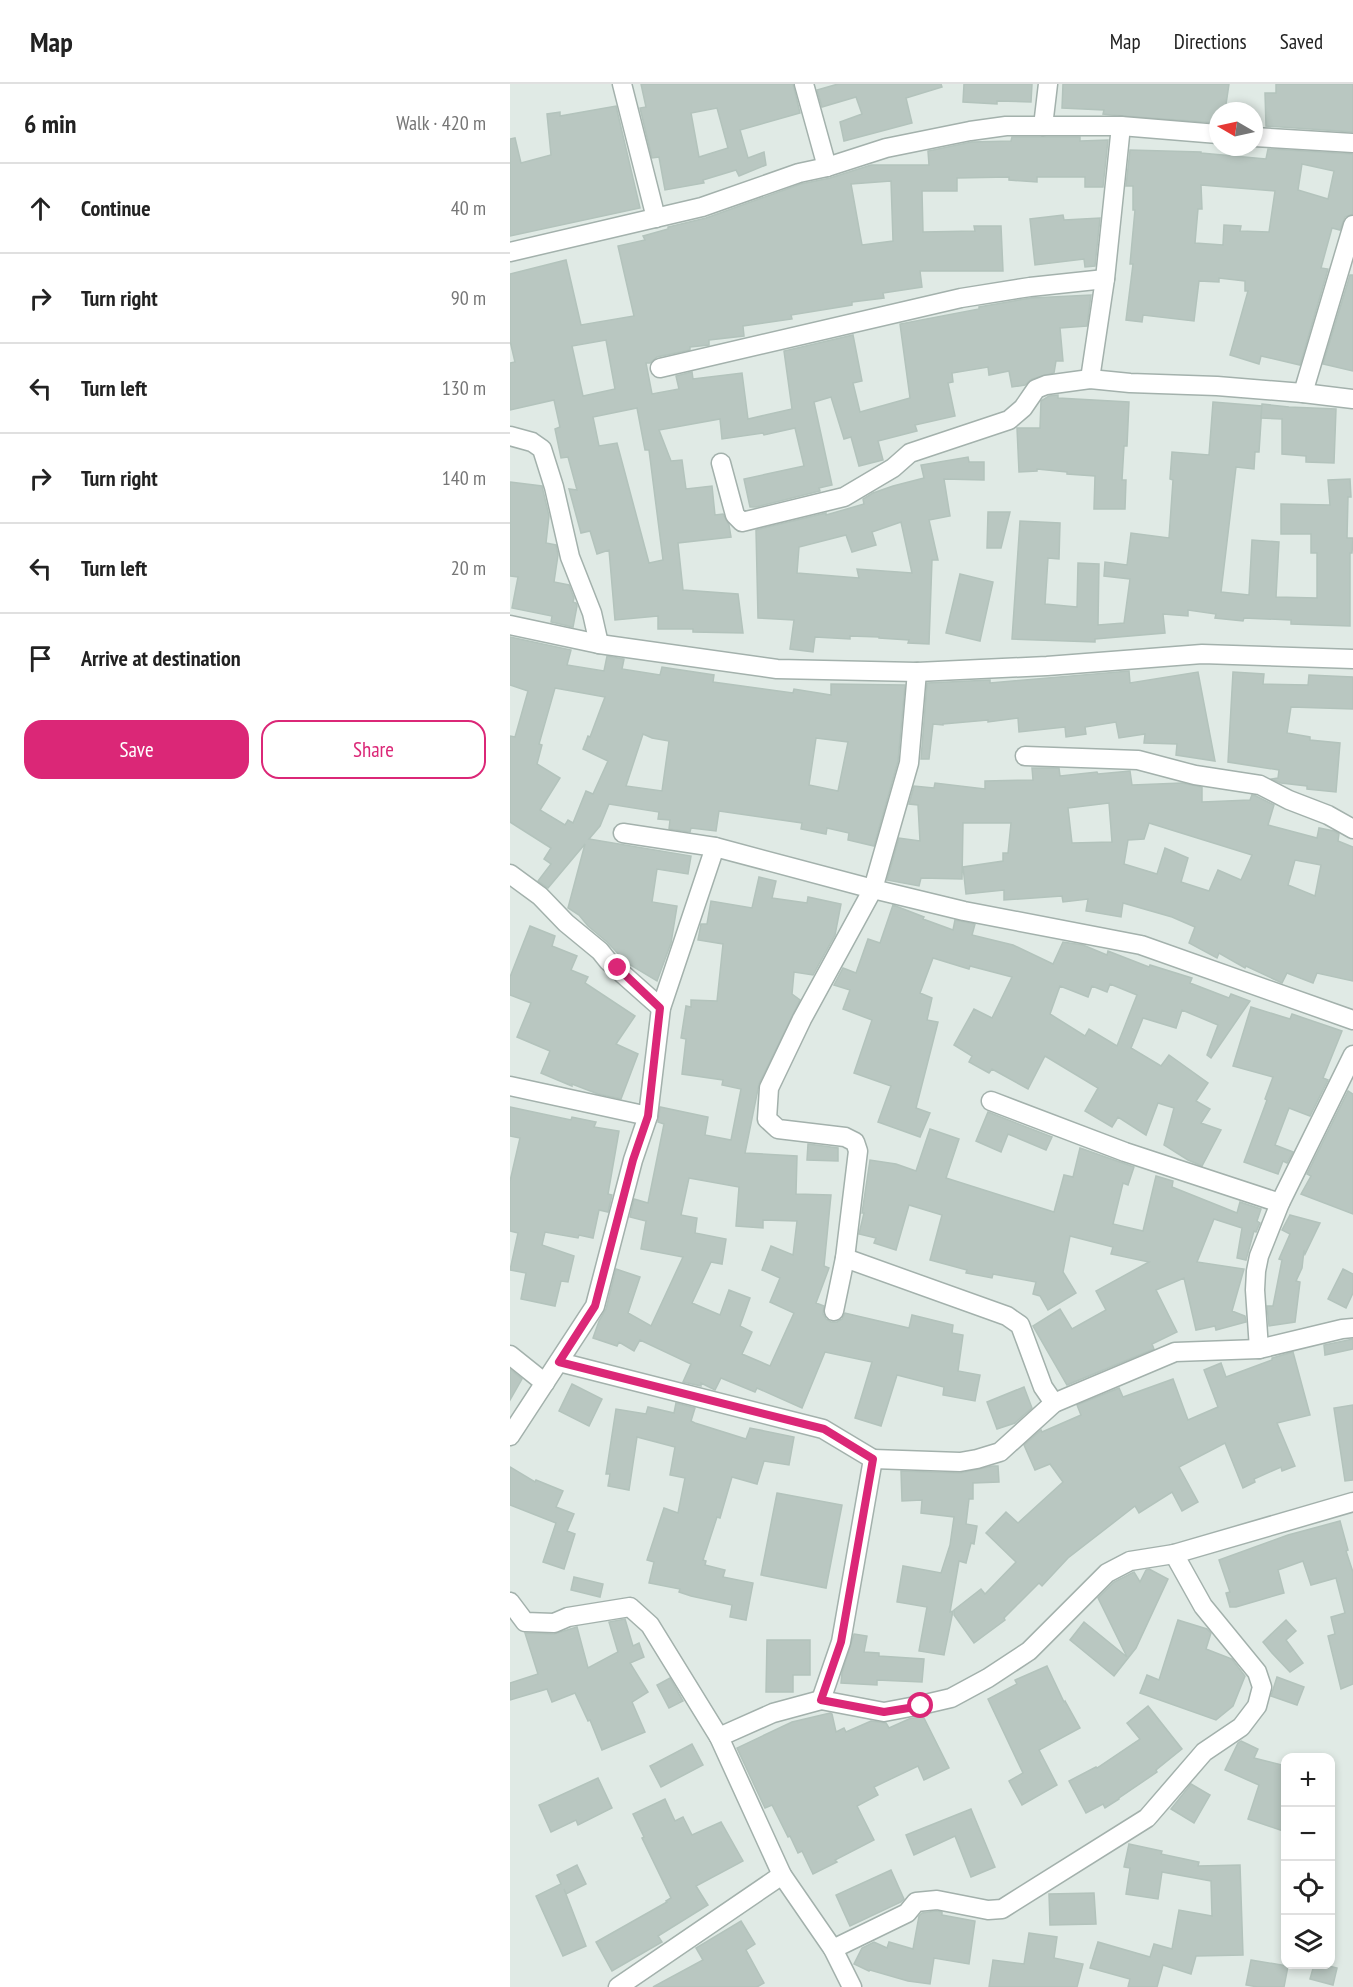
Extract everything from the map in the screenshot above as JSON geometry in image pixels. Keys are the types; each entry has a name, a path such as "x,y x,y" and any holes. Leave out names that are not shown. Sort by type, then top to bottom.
{"street":[{"path":"622,84 656,218"},
{"path":"804,84 827,167"},
{"path":"1042,126 1048,84"},
{"path":"510,252 702,207 799,173 938,136 1005,126 1121,126 1209,133"},
{"path":"1090,379 1106,279 1121,126"},
{"path":"1263,138 1353,143"},
{"path":"1303,393 1353,225"},
{"path":"660,368 961,298 1030,287 1106,279"},
{"path":"721,463 735,515 742,522 844,497 893,468 910,453 1009,420 1023,408 1036,390 1046,385 1090,379 1303,393 1353,399"},
{"path":"510,436 532,442 542,449 554,487 570,557 592,613 599,645"},
{"path":"510,625 599,645 777,669 917,672 1047,666 1202,654 1353,659"},
{"path":"834,1311 845,1258 858,1151 855,1142 845,1137 778,1129 767,1119 769,1088 802,1019 873,889 909,763 917,672"},
{"path":"1025,756 1138,760 1195,775 1260,785 1289,800 1329,815 1353,829"},
{"path":"623,833 715,847 964,911 1141,945 1353,1020"},
{"path":"510,1436 595,1306 633,1160 648,1116 660,1008 715,847"},
{"path":"510,874 540,896 566,923 600,951 660,1008"},
{"path":"1259,1349 1256,1271 1259,1256 1280,1203 1353,1055"},
{"path":"510,1086 648,1116"},
{"path":"991,1101 1125,1152 1280,1203"},
{"path":"845,1258 1007,1316 1020,1325 1043,1387 1054,1403"},
{"path":"559,1362 824,1429 873,1459 960,1462 999,1452 1054,1403 1174,1352 1259,1349 1353,1328"},
{"path":"510,1355 545,1383"},
{"path":"821,1700 841,1642 873,1459"},
{"path":"718,1737 773,1713 821,1700 884,1712 951,1698 988,1678 1029,1651 1107,1573 1130,1561 1174,1554 1353,1502"},
{"path":"833,1949 907,1913 916,1902 937,1900 988,1910 1002,1909 1147,1818 1204,1752 1240,1727 1257,1706 1262,1687 1257,1672 1203,1606 1174,1554"},
{"path":"510,1602 525,1622 554,1623 568,1617 630,1607 650,1625 718,1737 783,1875 833,1949 852,1987"},
{"path":"618,1987 783,1875"}],"building":[{"path":"641,84 793,84 800,113 740,130 748,158 764,152 766,165 739,176 736,170 703,180 704,183 665,190 659,157 652,158 640,108 646,107","holes":["717,108 728,148 699,157 691,113"]},
{"path":"838,84 941,84 942,87 906,98 912,123 844,141 840,122 862,114 856,97 822,107 817,90"},
{"path":"964,84 1032,84 1031,102 997,101 997,104 963,102"},
{"path":"1063,84 1229,84 1226,102 1209,102 1209,122 1111,115 1103,114 1104,110 1062,108"},
{"path":"1276,84 1353,84 1353,132 1266,126 1265,93 1276,93"},
{"path":"616,106 640,208 510,236 510,139 515,138 521,163 551,155 547,114 560,112 560,116"},
{"path":"1012,137 1080,137 1080,141 1108,140 1103,187 1085,187 1085,177 1037,177 1037,182 1009,180 1009,177 957,178 957,191 922,191 923,232 975,231 974,226 1001,226 1003,271 920,271 922,287 883,293 884,298 852,302 852,305 791,315 792,319 743,326 744,336 709,340 709,345 690,347 690,350 657,357 650,363 646,363 652,394 679,389 676,376 692,372 693,379 742,373 748,419 792,409 784,351 853,335 862,381 853,383 860,412 910,398 900,324 1031,298 1091,295 1087,326 1060,328 1063,361 1056,361 1054,373 1032,379 1025,385 1012,387 1009,371 989,375 988,367 952,373 953,382 948,383 955,416 915,425 917,431 878,441 883,460 859,466 851,437 844,439 831,397 814,402 832,485 819,488 820,491 756,507 750,507 744,479 804,466 795,428 764,435 763,433 722,439 720,419 659,430 671,461 682,460 686,489 712,486 715,515 723,514 729,525 731,537 678,543 683,590 738,594 743,633 658,629 658,616 615,620 609,550 597,554 590,531 581,533 569,489 577,490 568,457 561,458 555,429 560,427 554,400 510,410 510,363 515,362 510,341 510,274 566,260 581,325 634,316 618,246 645,240 643,236 706,218 801,184 830,178 871,165 929,165 928,151 972,142 1011,141","holes":["891,181 893,241 862,245 851,184","606,340 615,389 583,396 572,346","637,408 645,450 649,450 663,560 649,563 617,443 599,446 593,417"]},
{"path":"1268,149 1353,154 1353,214 1345,217 1340,230 1332,228 1321,268 1328,269 1300,365 1261,356 1259,364 1230,355 1248,291 1245,291 1245,281 1219,278 1219,282 1199,281 1194,321 1143,315 1142,322 1126,320 1133,264 1130,264 1135,210 1133,210 1133,186 1126,186 1130,150 1201,152 1209,154 1209,156 1266,159","holes":["1302,164 1334,171 1328,199 1298,190","1201,185 1275,191 1269,232 1240,231 1241,226 1224,225 1223,245 1195,243 1198,209 1202,209"]},
{"path":"1063,215 1064,220 1100,218 1095,266 1085,267 1084,259 1035,265 1030,219"},
{"path":"1350,275 1353,275 1353,371 1323,364"},
{"path":"1058,395 1058,398 1129,402 1127,446 1124,446 1122,480 1126,480 1125,509 1094,509 1095,476 1037,469 1037,471 1019,472 1017,428 1040,428 1041,401 1049,396"},
{"path":"1213,402 1262,406 1259,452 1255,452 1254,469 1236,467 1221,592 1249,595 1252,540 1279,542 1276,597 1317,598 1317,553 1311,553 1311,534 1281,534 1281,504 1330,505 1328,480 1350,479 1351,497 1348,497 1347,538 1353,538 1352,553 1350,553 1350,626 1291,624 1291,620 1244,618 1243,621 1215,618 1216,614 1188,610 1188,616 1163,614 1165,633 1095,639 1095,642 1012,639 1020,521 1060,523 1059,559 1048,558 1045,604 1077,607 1078,563 1099,564 1098,625 1124,623 1130,579 1104,576 1105,562 1127,565 1131,533 1169,538 1173,480 1170,479 1172,452 1209,455"},
{"path":"1262,404 1336,409 1334,463 1306,462 1306,456 1282,454 1282,419 1261,418"},
{"path":"968,457 969,462 984,462 984,480 944,479 950,516 929,520 938,560 932,560 929,644 908,643 909,640 879,637 850,636 850,639 815,637 813,652 790,649 794,620 758,618 756,530 826,513 826,515 864,504 863,499 873,493 924,478 921,465","holes":["901,522 912,573 857,569 859,578 797,573 799,547 846,535 852,552 876,545 872,532"]},
{"path":"510,482 542,486 549,516 546,543 556,545 558,555 554,582 569,585 574,598 573,602 577,606 573,627 551,622 552,616 512,608 518,577 510,576"},
{"path":"988,512 1010,512 1001,548 987,548"},
{"path":"960,574 993,582 980,641 946,633"},
{"path":"510,637 571,650 567,665 604,671 607,656 624,659 622,669 660,675 662,667 714,675 713,682 793,693 794,689 831,695 831,684 905,685 898,761 874,846 848,840 849,833 827,828 826,834 801,829 802,823 719,811 716,831 691,828 690,832 669,829 670,820 658,819 659,812 609,804 600,826 589,839 691,856 688,874 657,869 652,902 677,906 671,943 657,981 627,963 579,915 568,908 585,844 548,888 538,881 551,864 544,859 551,848 510,822 510,736 515,737 528,691 510,685","holes":["555,688 605,697 583,749 608,761 593,794 586,791 573,823 568,820 565,825 540,810 560,778 537,764 542,745 539,744","643,734 669,741 662,791 626,786","816,738 848,742 838,791 809,785"]},
{"path":"1129,671 1130,683 1198,672 1215,761 1176,755 1177,744 1144,743 1145,734 1119,738 1116,722 1085,727 1086,734 1066,737 1065,727 1019,732 1018,718 988,722 988,720 933,724 929,759 921,759 927,683 990,680 990,683"},
{"path":"1233,672 1264,674 1263,684 1308,685 1309,675 1353,677 1353,709 1291,707 1287,733 1310,737 1310,740 1340,743 1336,792 1281,783 1272,779 1278,778 1279,770 1228,762"},
{"path":"1032,768 1059,768 1060,776 1130,771 1132,785 1182,783 1202,787 1202,802 1250,800 1252,795 1274,805 1268,825 1317,838 1319,828 1339,834 1338,841 1353,847 1353,981 1317,973 1313,983 1287,973 1282,983 1246,966 1245,968 1219,953 1217,958 1189,943 1195,927 1172,917 1123,903 1121,917 1086,911 1088,899 1063,902 1062,896 1004,900 1004,890 966,894 963,867 1003,861 1003,853 1008,853 1011,823 963,823 962,879 921,878 919,886 887,880 899,838 920,841 918,805 909,804 914,786 934,788 935,783 985,789 985,781 1033,780","holes":["1109,803 1112,842 1072,843 1068,808","1149,823 1252,855 1241,880 1218,870 1209,891 1181,882 1188,858 1165,848 1157,874 1124,864 1128,840 1144,839","1295,860 1321,865 1315,896 1288,885"]},
{"path":"759,877 776,881 772,898 807,903 808,897 841,904 835,935 813,975 794,972 792,994 800,1000 759,1084 745,1153 797,1156 796,1194 831,1195 824,1266 829,1268 816,1303 824,1306 823,1314 826,1319 837,1322 845,1313 909,1328 912,1315 953,1325 952,1333 963,1335 958,1371 980,1375 975,1401 943,1395 944,1387 897,1375 881,1426 855,1418 872,1362 825,1352 802,1408 757,1388 755,1392 721,1378 715,1390 701,1383 701,1386 683,1382 691,1364 640,1340 634,1351 619,1342 617,1346 593,1338 606,1309 616,1269 640,1277 628,1313 651,1326 683,1257 641,1249 646,1221 630,1217 634,1199 648,1203 664,1124 658,1122 660,1107 708,1117 705,1135 731,1140 741,1089 722,1085 723,1080 682,1074 686,1039 681,1038 686,1006 691,1007 691,1000 717,1001 723,944 698,940 701,924 707,924 711,901 752,908","holes":["689,1178 739,1187 736,1226 763,1228 763,1220 797,1221 793,1255 771,1246 762,1270 780,1278 770,1302 794,1313 770,1366 742,1354 752,1332 740,1326 750,1298 729,1290 720,1315 692,1303 711,1262 722,1264 726,1239 695,1233 697,1218 681,1215"]},
{"path":"893,905 953,930 955,920 975,924 972,935 1013,945 1053,964 1063,942 1083,945 1107,955 1108,951 1149,967 1150,965 1192,978 1190,983 1229,998 1231,994 1250,1001 1211,1058 1207,1055 1218,1025 1182,1010 1176,1028 1143,1018 1131,1048 1161,1066 1169,1055 1208,1083 1196,1101 1210,1109 1201,1123 1221,1130 1202,1166 1164,1145 1174,1108 1158,1103 1146,1135 1118,1117 1112,1127 1085,1111 1098,1088 1045,1056 1028,1089 992,1069 989,1073 969,1062 972,1056 954,1045 974,1009 992,1018 1012,977 970,966 969,969 933,958 920,993 932,998 927,1020 938,1022 916,1108 930,1113 920,1137 878,1122 891,1086 854,1073 872,1020 843,1009 850,990 834,985 843,968 856,973 868,939 880,943","holes":["1110,984 1137,995 1117,1046 1089,1029 1085,1036 1050,1014 1060,986 1088,997 1092,986 1107,992"]},
{"path":"530,926 555,936 552,946 577,956 571,970 588,977 585,983 635,1016 616,1044 638,1054 621,1099 598,1094 572,1084 572,1086 541,1073 550,1051 517,1037 531,1003 510,995 510,977"},
{"path":"1251,1007 1290,1019 1292,1014 1342,1031 1323,1078 1328,1080 1310,1116 1289,1108 1275,1145 1293,1152 1287,1163 1283,1161 1278,1174 1244,1162 1273,1077 1233,1066"},
{"path":"1348,1091 1353,1094 1353,1214 1301,1194 1311,1176 1307,1174"},
{"path":"510,1107 571,1120 572,1117 596,1122 594,1127 619,1131 608,1194 612,1195 608,1212 599,1210 593,1238 579,1235 578,1238 545,1232 542,1245 574,1256 568,1282 561,1281 555,1306 521,1299 526,1273 510,1270 518,1233 510,1231 510,1181 520,1138 510,1136"},
{"path":"988,1112 1052,1137 1046,1150 1008,1134 1001,1152 976,1141"},
{"path":"930,1129 959,1139 946,1178 1054,1212 1064,1175 1073,1177 1080,1148 1134,1167 1128,1185 1123,1183 1113,1224 1143,1231 1156,1176 1173,1181 1172,1187 1237,1213 1240,1202 1261,1209 1257,1221 1260,1223 1256,1232 1254,1231 1246,1260 1237,1258 1242,1228 1214,1219 1197,1262 1244,1269 1232,1311 1245,1316 1246,1322 1216,1330 1215,1326 1196,1330 1184,1278 1156,1290 1177,1332 1152,1344 1154,1349 1067,1385 1033,1326 1060,1309 1072,1329 1106,1310 1096,1291 1149,1262 1111,1254 1113,1247 1070,1236 1063,1272 1076,1293 1048,1310 1040,1296 1033,1294 1036,1282 993,1274 992,1278 966,1273 967,1270 930,1260 942,1215 909,1205 896,1250 874,1243 876,1238 859,1234 864,1213 862,1213 870,1160 896,1164 916,1171"},
{"path":"808,1144 838,1148 838,1161 807,1160"},
{"path":"1290,1215 1320,1223 1305,1254 1304,1250 1302,1268 1296,1281 1300,1282 1295,1322 1269,1326 1267,1306 1273,1306 1282,1260 1279,1259 1290,1234 1282,1230"},
{"path":"1343,1269 1353,1274 1353,1293 1346,1308 1328,1299"},
{"path":"1353,1339 1353,1349 1325,1355 1324,1345"},
{"path":"1293,1352 1310,1415 1277,1423 1295,1466 1282,1471 1281,1467 1254,1479 1255,1482 1243,1488 1225,1443 1179,1467 1198,1502 1182,1511 1172,1492 1139,1513 1135,1506 1068,1558 1042,1586 1039,1583 1004,1618 1005,1620 974,1643 954,1615 954,1610 981,1589 985,1594 1016,1562 986,1533 1006,1512 1018,1523 1063,1482 1050,1464 1035,1470 1024,1445 1041,1430 1042,1432 1081,1415 1077,1405 1119,1388 1123,1397 1173,1379 1188,1420 1218,1407 1204,1370 1221,1363 1226,1377"},
{"path":"510,1369 522,1379 510,1400"},
{"path":"572,1384 602,1399 589,1426 559,1411"},
{"path":"1024,1387 1032,1408 1015,1423 997,1429 987,1402"},
{"path":"676,1403 695,1408 691,1421 746,1439 750,1428 794,1437 789,1465 764,1461 757,1484 732,1477 720,1518 717,1517 703,1560 706,1561 705,1565 725,1570 723,1577 753,1583 746,1620 730,1617 732,1605 691,1596 679,1592 680,1589 649,1583 654,1562 647,1560 664,1508 678,1513 685,1478 670,1475 675,1447 637,1437 629,1490 608,1486 610,1474 606,1474 616,1409 646,1414 648,1407 674,1413"},
{"path":"1353,1405 1353,1480 1345,1481 1334,1408"},
{"path":"998,1466 999,1482 973,1483 973,1499 969,1499 966,1524 977,1526 974,1544 971,1543 966,1563 959,1561 950,1612 953,1611 944,1655 919,1651 927,1607 897,1602 903,1566 941,1573 950,1545 954,1517 921,1513 922,1500 902,1501 901,1471 960,1473"},
{"path":"510,1467 535,1482 536,1480 563,1491 556,1507 574,1514 567,1531 575,1534 564,1569 543,1562 556,1523 510,1505"},
{"path":"777,1493 842,1505 826,1588 761,1575"},
{"path":"1340,1521 1353,1572 1353,1684 1341,1689 1328,1636 1335,1634 1331,1617 1345,1613 1336,1578 1311,1585 1303,1561 1278,1570 1284,1593 1230,1607 1226,1593 1230,1592 1219,1560 1288,1535"},
{"path":"1149,1569 1168,1579 1136,1648 1114,1676 1070,1640 1084,1622 1127,1657 1098,1598 1114,1582 1134,1572 1140,1582 1146,1570"},
{"path":"574,1577 603,1584 600,1597 571,1590"},
{"path":"625,1619 633,1646 639,1643 644,1657 630,1663 648,1692 632,1702 645,1732 602,1750 590,1720 588,1721 575,1693 552,1702 547,1689 510,1700 510,1683 538,1674 525,1633 554,1634 577,1627 588,1668 618,1652 609,1622"},
{"path":"1178,1620 1207,1629 1211,1633 1206,1649 1232,1659 1245,1676 1233,1706 1216,1720 1140,1693 1147,1675 1159,1680"},
{"path":"1286,1620 1296,1631 1286,1640 1303,1663 1290,1672 1263,1642"},
{"path":"854,1634 867,1636 864,1652 879,1653 879,1656 924,1659 922,1682 877,1680 877,1685 841,1683"},
{"path":"767,1640 810,1640 810,1675 793,1675 793,1692 766,1692"},
{"path":"1047,1666 1064,1702 1080,1728 1039,1750 1057,1785 1022,1805 1009,1781 1023,1773 988,1699 1017,1684 1015,1680"},
{"path":"1277,1677 1304,1687 1297,1705 1271,1696"},
{"path":"670,1678 683,1701 669,1708 657,1685"},
{"path":"1148,1706 1182,1749 1156,1770 1157,1772 1119,1799 1105,1808 1103,1804 1086,1813 1069,1781 1097,1768 1140,1739 1127,1723"},
{"path":"830,1713 836,1732 844,1728 846,1732 871,1721 886,1723 889,1728 909,1719 923,1716 949,1768 924,1780 918,1766 874,1787 878,1795 857,1806 874,1840 813,1874 802,1851 798,1853 790,1836 788,1837 772,1805 765,1808 737,1748 792,1722"},
{"path":"1241,1741 1258,1749 1254,1758 1281,1765 1281,1830 1248,1819 1259,1785 1225,1770"},
{"path":"692,1744 703,1765 661,1787 650,1766"},
{"path":"598,1778 612,1808 578,1825 576,1820 551,1832 539,1805"},
{"path":"1191,1784 1210,1795 1194,1823 1171,1809"},
{"path":"665,1799 675,1821 683,1817 692,1835 721,1822 743,1861 696,1886 708,1905 658,1936 662,1942 612,1971 596,1942 671,1898 633,1814"},
{"path":"971,1809 995,1867 971,1877 955,1836 914,1855 906,1835"},
{"path":"1129,1844 1199,1862 1198,1866 1240,1865 1243,1955 1196,1956 1191,1974 1163,1965 1157,1987 1128,1987 1130,1979 1090,1968 1098,1942 1150,1957 1154,1944 1172,1949 1179,1910 1212,1916 1211,1881 1162,1872 1158,1899 1126,1894 1130,1868 1124,1867"},
{"path":"577,1865 586,1884 566,1894 564,1889 586,1946 563,1956 536,1896 561,1884 557,1875"},
{"path":"891,1870 904,1899 850,1926 836,1895"},
{"path":"1094,1893 1096,1924 1050,1925 1049,1894"},
{"path":"942,1912 942,1915 975,1921 969,1964 934,1958 930,1984 869,1971 854,1964 862,1948 874,1942 887,1948 889,1942 913,1949 919,1916 922,1913"},
{"path":"741,1921 755,1944 746,1950 764,1983 757,1987 653,1987 703,1960 696,1948"},
{"path":"1029,1933 1057,1937 1054,1958 1083,1964 1077,1987 989,1987 993,1960 1024,1964"},
{"path":"1251,1960 1281,1965 1281,1969 1287,1969 1284,1987 1246,1985"},
{"path":"1337,1968 1333,1985 1310,1979 1313,1969"}],"route":[{"path":"618,968 660,1008 648,1116 633,1160 595,1306 559,1362 824,1429 873,1459 841,1642 821,1700 884,1712 921,1706"}]}
